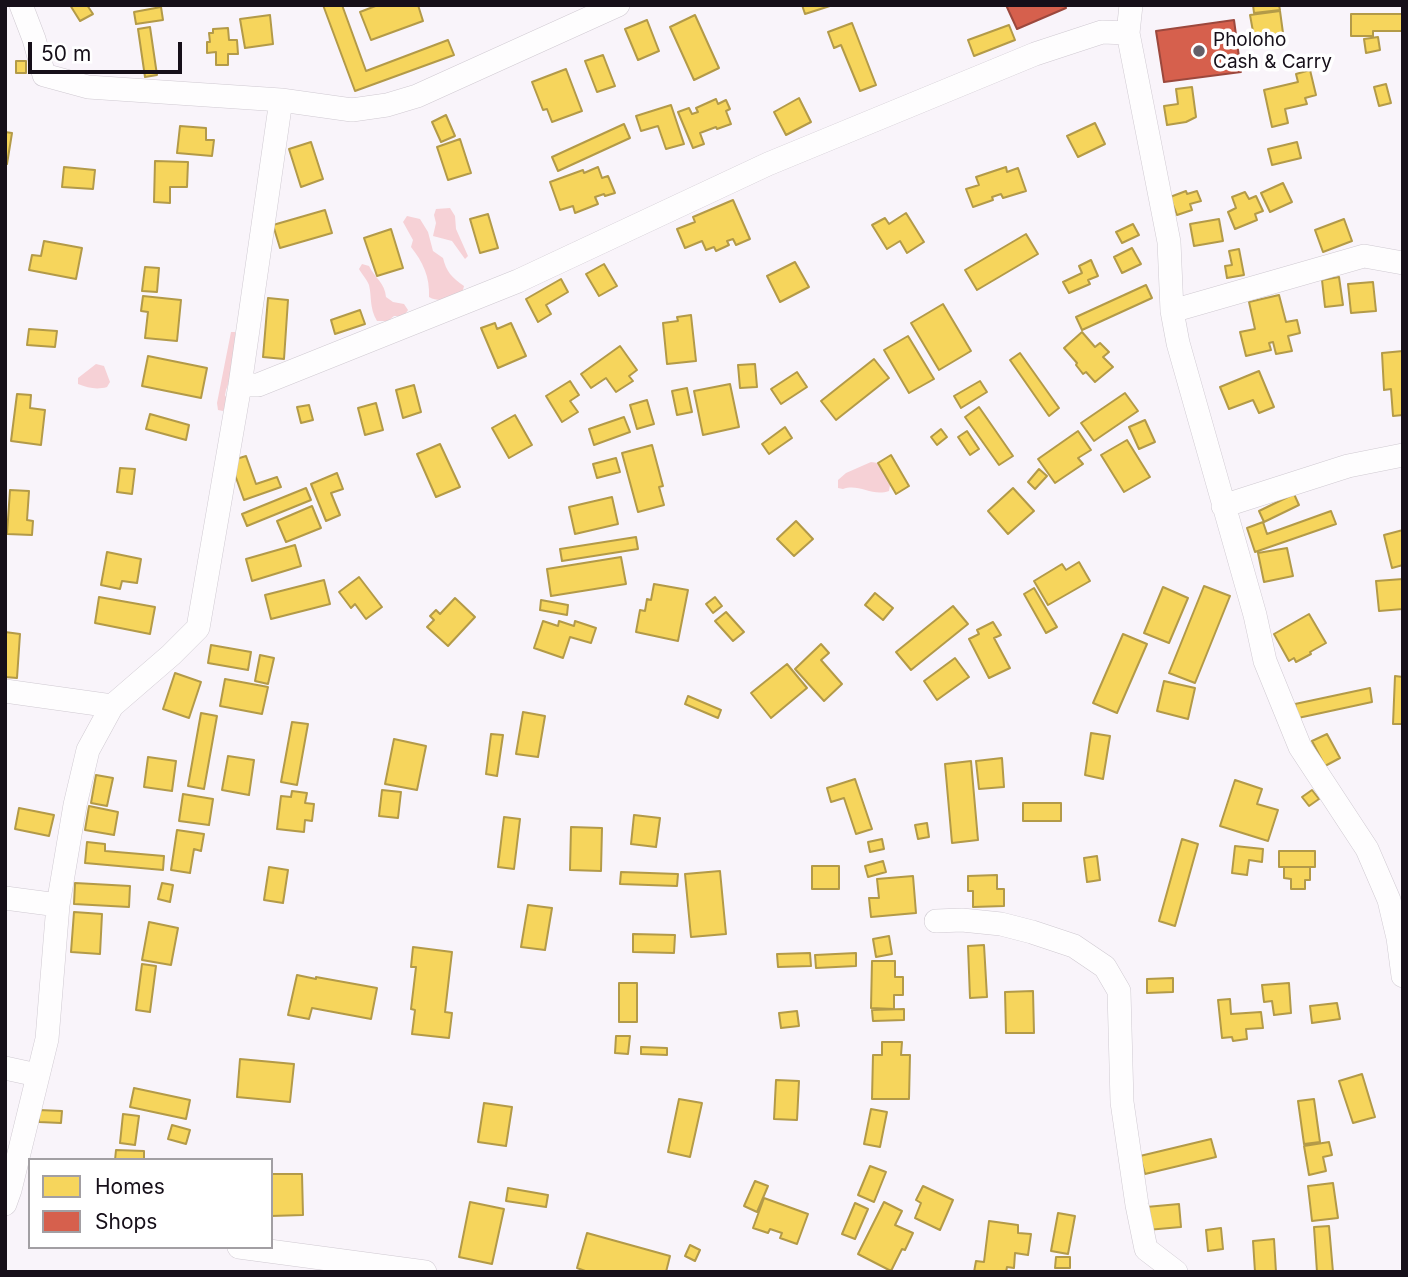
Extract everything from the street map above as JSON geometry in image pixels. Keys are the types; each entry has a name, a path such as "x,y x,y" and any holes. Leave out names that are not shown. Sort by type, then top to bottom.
{"street":[{"path":"21,5 44,75 88,87 281,100 352,110 417,96 582,12 618,5"},
{"path":"1132,7 1128,33 1169,242 1172,311 1178,343 1255,615 1265,662 1300,747 1367,849 1389,900 1403,976"},
{"path":"240,385 258,385 518,281 768,164 1035,54 1102,32 1128,33"},
{"path":"15,1197 37,1075 47,1039 58,905 75,805 88,750 112,706 198,628 240,385 281,100"},
{"path":"1172,311 1364,256 1403,263"},
{"path":"1223,506 1348,466 1403,455"},
{"path":"5,691 112,706"},
{"path":"5,898 58,905"},
{"path":"936,921 962,920 1032,932 1074,946 1105,967 1119,991 1122,1102 1146,1249 1176,1272"},
{"path":"5,1068 37,1075"},
{"path":"254,1249 425,1272"}],"shaded area":[{"path":"450,208 468,256 465,259 452,241 433,236 436,209"},
{"path":"407,216 420,219 428,232 433,251 443,258 450,274 464,286 462,294 441,300 429,297 425,270 411,247 413,240 403,222"},
{"path":"362,264 369,266 382,284 386,297 393,302 404,304 408,310 404,316 377,321 369,285 359,269"},
{"path":"231,332 238,336 225,395 228,401 223,411 218,410 217,403"},
{"path":"96,364 104,366 110,382 107,387 92,388 78,384 78,378"},
{"path":"871,462 878,463 890,485 889,491 838,488 838,480 846,473"}],"building: Homes":[{"path":"70,5 87,5 93,14 80,21"},
{"path":"323,5 342,5 366,71 448,40 454,55 355,91"},
{"path":"378,5 418,5 423,21 371,40 360,12"},
{"path":"802,5 833,5 805,14"},
{"path":"1253,5 1279,5 1280,10 1254,13"},
{"path":"161,7 163,20 136,24 134,12"},
{"path":"1280,11 1283,33 1254,37 1250,15"},
{"path":"1351,14 1403,14 1403,31 1373,31 1373,36 1351,36"},
{"path":"270,15 273,44 245,48 240,19"},
{"path":"695,15 719,68 694,80 670,27"},
{"path":"647,20 659,51 638,60 625,29"},
{"path":"852,23 876,85 860,91 841,45 834,48 828,32"},
{"path":"1009,25 1015,40 974,56 968,40"},
{"path":"150,27 157,75 145,77 138,29"},
{"path":"228,28 229,40 237,40 238,54 228,54 228,65 216,65 216,52 207,53 209,33 213,33 213,29"},
{"path":"1378,37 1380,50 1366,53 1364,39"},
{"path":"603,55 615,86 597,92 585,61"},
{"path":"16,61 26,61 26,73 16,73"},
{"path":"566,69 582,111 552,122 547,109 543,110 532,82"},
{"path":"1310,70 1316,95 1305,98 1307,104 1285,109 1288,123 1272,127 1264,90 1298,82 1296,74"},
{"path":"1386,84 1391,103 1379,106 1374,87"},
{"path":"1192,87 1196,117 1186,122 1167,125 1164,106 1178,104 1176,89"},
{"path":"799,98 811,122 786,135 774,112"},
{"path":"716,99 718,104 726,100 730,109 726,111 731,124 700,133 704,144 693,148 678,112 689,108 692,114 698,112 696,108"},
{"path":"671,105 684,144 666,149 658,126 641,131 636,116"},
{"path":"446,115 455,136 441,142 432,122"},
{"path":"1095,123 1105,144 1078,157 1067,136"},
{"path":"624,124 630,138 558,171 552,157"},
{"path":"180,126 206,128 206,140 214,140 212,156 177,153"},
{"path":"5,132 12,133 7,164 5,164"},
{"path":"460,139 471,173 448,180 437,147"},
{"path":"311,142 323,179 301,187 289,149"},
{"path":"1297,142 1301,158 1272,165 1268,149"},
{"path":"155,161 188,162 187,187 170,187 170,203 154,202"},
{"path":"64,167 95,170 93,189 62,187"},
{"path":"598,167 602,178 608,176 615,193 595,197 598,204 575,213 573,206 560,210 550,182"},
{"path":"1006,167 1007,172 1018,168 1026,191 1003,198 1001,194 973,207 966,189 979,185 976,177"},
{"path":"1283,183 1292,202 1270,212 1261,193"},
{"path":"1186,191 1187,194 1197,191 1201,201 1190,204 1192,210 1177,215 1170,197"},
{"path":"1245,192 1249,199 1256,196 1263,211 1255,214 1257,220 1235,229 1228,212 1236,208 1232,197"},
{"path":"733,200 750,239 736,245 733,239 727,241 729,245 716,251 714,247 706,250 702,241 685,248 677,229 695,222 693,217"},
{"path":"325,210 332,233 280,248 273,225"},
{"path":"906,213 924,242 907,253 900,241 887,249 872,225 885,218 889,224"},
{"path":"488,214 498,248 480,253 470,219"},
{"path":"1219,219 1223,241 1194,246 1190,224"},
{"path":"1344,219 1352,241 1323,252 1315,230"},
{"path":"1133,224 1139,235 1122,243 1116,232"},
{"path":"391,229 403,268 377,276 364,238"},
{"path":"1026,234 1038,254 977,290 965,270"},
{"path":"44,241 82,248 76,279 29,270 32,255 41,256"},
{"path":"1132,248 1141,264 1122,273 1114,257"},
{"path":"1239,249 1244,275 1227,278 1225,266 1232,265 1229,251"},
{"path":"1091,260 1098,276 1088,280 1090,284 1069,293 1063,282 1082,273 1079,266"},
{"path":"795,262 809,287 780,302 767,276"},
{"path":"604,264 617,286 599,296 586,274"},
{"path":"145,267 159,268 157,292 142,291"},
{"path":"1339,277 1343,305 1325,307 1322,280"},
{"path":"561,279 568,292 546,305 551,314 538,322 526,299"},
{"path":"1373,282 1376,311 1351,313 1348,284"},
{"path":"1146,285 1152,298 1082,330 1076,317"},
{"path":"1279,295 1286,322 1297,320 1300,333 1288,336 1292,351 1276,354 1273,342 1269,343 1271,350 1246,356 1240,332 1255,329 1249,302"},
{"path":"143,296 181,300 177,341 145,338 148,312 141,311"},
{"path":"268,298 288,300 284,359 263,357"},
{"path":"943,304 971,351 939,370 911,323"},
{"path":"360,310 365,324 335,334 331,320"},
{"path":"691,315 696,361 667,364 663,323 678,321 677,317"},
{"path":"495,323 497,329 511,323 526,356 498,368 481,328"},
{"path":"29,329 57,331 55,347 27,345"},
{"path":"1082,332 1095,347 1100,343 1109,352 1103,357 1113,367 1095,382 1086,372 1083,374 1064,348"},
{"path":"908,336 934,379 909,393 884,350"},
{"path":"620,346 637,370 629,376 633,381 616,392 606,378 591,388 581,374"},
{"path":"1403,351 1403,415 1393,416 1391,389 1384,390 1382,353"},
{"path":"1020,353 1059,408 1049,416 1010,360"},
{"path":"148,356 207,368 201,398 142,386"},
{"path":"874,359 889,378 836,420 821,401"},
{"path":"755,364 757,387 740,388 738,365"},
{"path":"1259,371 1274,407 1259,413 1253,400 1229,409 1220,387"},
{"path":"797,372 807,387 781,404 771,389"},
{"path":"570,381 579,395 570,401 578,412 562,422 546,396"},
{"path":"980,381 987,392 961,408 954,396"},
{"path":"730,384 739,427 703,435 694,391"},
{"path":"414,385 421,412 403,418 396,390"},
{"path":"687,388 692,412 677,415 672,391"},
{"path":"1125,393 1138,411 1094,441 1081,423"},
{"path":"17,394 31,395 30,408 45,410 41,445 11,441"},
{"path":"647,400 654,424 637,429 630,405"},
{"path":"376,403 383,430 365,435 358,408"},
{"path":"309,405 313,420 301,423 297,407"},
{"path":"979,407 1013,456 999,465 965,417"},
{"path":"150,414 189,425 186,440 146,429"},
{"path":"515,415 532,445 509,458 492,428"},
{"path":"624,417 630,432 594,445 589,429"},
{"path":"1145,420 1155,442 1139,449 1129,427"},
{"path":"785,427 792,438 769,454 762,444"},
{"path":"941,429 947,437 937,445 931,437"},
{"path":"967,431 979,449 970,455 958,437"},
{"path":"1078,431 1091,450 1078,458 1083,464 1055,483 1038,459"},
{"path":"1127,440 1150,477 1124,492 1101,455"},
{"path":"440,444 460,487 436,497 417,454"},
{"path":"652,445 663,486 659,487 664,505 638,512 622,453"},
{"path":"891,455 909,486 896,494 878,463"},
{"path":"246,456 256,484 277,477 281,487 244,500 230,461"},
{"path":"616,458 620,472 597,478 593,464"},
{"path":"120,468 135,469 132,494 117,492"},
{"path":"1039,469 1047,476 1035,489 1028,482"},
{"path":"337,473 343,489 331,493 340,515 326,521 311,484"},
{"path":"306,488 311,500 247,526 242,514"},
{"path":"1013,488 1034,511 1008,534 988,511"},
{"path":"10,490 29,491 27,520 33,521 32,535 7,534"},
{"path":"1294,494 1299,505 1264,522 1259,511"},
{"path":"612,497 618,524 575,534 569,507"},
{"path":"312,506 321,528 286,542 277,521"},
{"path":"1331,511 1336,524 1255,552 1247,528 1263,522 1267,534"},
{"path":"796,521 813,539 794,556 777,539"},
{"path":"1403,530 1403,565 1392,568 1384,535"},
{"path":"636,537 638,549 562,561 560,549"},
{"path":"295,545 301,566 252,581 246,559"},
{"path":"1287,548 1293,576 1264,582 1258,553"},
{"path":"107,552 141,559 137,583 122,581 120,589 101,585"},
{"path":"621,557 626,584 551,596 547,569"},
{"path":"1079,562 1090,581 1048,605 1034,581 1062,564 1066,570"},
{"path":"359,577 382,607 366,619 355,604 351,608 339,592"},
{"path":"1403,579 1403,609 1379,611 1376,581"},
{"path":"324,580 330,604 271,619 265,595"},
{"path":"654,584 688,590 678,641 636,632 640,610 645,611 647,599 651,600"},
{"path":"1204,586 1230,596 1195,683 1169,673"},
{"path":"1163,587 1188,598 1169,643 1144,633"},
{"path":"1034,588 1057,627 1046,633 1024,594"},
{"path":"875,593 893,608 883,620 865,605"},
{"path":"99,597 155,607 150,634 95,623"},
{"path":"715,597 722,606 713,613 706,604"},
{"path":"455,598 475,617 448,646 427,627 434,620 430,616 436,610 440,614"},
{"path":"541,600 568,605 567,615 540,610"},
{"path":"953,606 968,624 911,670 896,652"},
{"path":"726,612 744,632 733,641 715,621"},
{"path":"1309,614 1326,643 1296,662 1294,658 1289,661 1274,634"},
{"path":"543,621 558,626 559,621 574,626 575,621 596,628 591,643 570,637 563,658 534,648"},
{"path":"993,622 1001,635 994,638 1010,668 989,678 969,639 979,634 977,630"},
{"path":"5,632 20,634 17,678 5,677"},
{"path":"1123,634 1147,644 1117,713 1093,703"},
{"path":"821,644 829,653 821,660 842,684 824,701 795,669"},
{"path":"211,645 251,652 248,670 208,663"},
{"path":"260,655 274,658 268,684 255,681"},
{"path":"955,658 969,677 937,700 924,681"},
{"path":"787,664 807,688 771,718 751,693"},
{"path":"175,673 201,682 189,718 163,709"},
{"path":"1395,676 1403,677 1403,724 1393,724"},
{"path":"225,679 268,687 262,714 220,706"},
{"path":"1164,681 1195,688 1188,719 1157,711"},
{"path":"1370,688 1372,702 1298,718 1295,704"},
{"path":"688,696 721,710 718,718 685,704"},
{"path":"523,712 545,716 538,757 516,754"},
{"path":"201,713 217,716 204,789 188,786"},
{"path":"292,722 308,724 297,785 281,782"},
{"path":"1091,733 1110,736 1103,779 1085,775"},
{"path":"491,734 503,735 497,776 486,774"},
{"path":"1327,734 1340,758 1325,766 1312,741"},
{"path":"394,739 426,746 417,790 385,784"},
{"path":"228,756 254,760 249,795 222,790"},
{"path":"148,757 176,761 172,791 144,787"},
{"path":"1002,758 1004,787 979,789 976,761"},
{"path":"971,761 978,840 952,843 945,764"},
{"path":"96,775 113,778 107,806 91,803"},
{"path":"855,779 872,829 856,834 844,798 831,802 827,788"},
{"path":"1235,780 1262,789 1257,804 1278,810 1268,841 1220,826"},
{"path":"382,790 401,792 398,818 379,816"},
{"path":"1312,790 1319,799 1309,806 1302,797"},
{"path":"292,791 307,793 305,803 314,804 312,821 305,820 304,832 277,829 281,796 291,797"},
{"path":"183,794 213,799 209,825 179,821"},
{"path":"1023,803 1061,803 1061,821 1023,821"},
{"path":"89,806 118,812 114,835 85,830"},
{"path":"19,808 54,815 49,836 15,829"},
{"path":"634,815 660,818 656,847 631,844"},
{"path":"504,817 520,819 514,869 498,867"},
{"path":"927,823 929,837 918,839 915,825"},
{"path":"571,827 602,828 601,871 570,870"},
{"path":"177,830 204,834 201,851 194,849 190,873 171,870"},
{"path":"882,839 884,849 870,852 868,842"},
{"path":"1182,839 1198,844 1175,926 1159,921"},
{"path":"87,842 105,844 105,851 164,856 163,870 85,863"},
{"path":"1235,846 1263,849 1262,862 1249,860 1247,875 1232,873"},
{"path":"1279,851 1315,851 1315,867 1279,867"},
{"path":"1097,856 1100,880 1087,882 1084,858"},
{"path":"883,861 886,872 868,877 865,866"},
{"path":"812,866 839,866 839,889 812,889"},
{"path":"269,867 288,870 283,903 264,900"},
{"path":"1284,867 1310,867 1310,880 1305,880 1305,889 1291,889 1291,879 1284,878"},
{"path":"720,871 726,934 691,937 685,874"},
{"path":"621,872 678,874 677,886 620,884"},
{"path":"997,875 997,889 1004,889 1004,906 973,907 973,891 968,891 968,876"},
{"path":"913,876 916,913 871,917 869,898 879,898 877,879"},
{"path":"75,883 130,886 129,907 74,904"},
{"path":"162,883 173,885 170,902 158,899"},
{"path":"528,905 552,908 545,950 521,947"},
{"path":"74,912 102,914 100,954 71,952"},
{"path":"149,922 178,928 171,965 142,960"},
{"path":"633,934 675,935 674,953 633,952"},
{"path":"889,936 892,954 876,957 873,939"},
{"path":"984,945 987,997 970,998 968,946"},
{"path":"413,947 452,952 445,1012 452,1013 449,1038 412,1034 415,1010 411,1009 416,967 411,967"},
{"path":"810,953 811,966 778,967 777,954"},
{"path":"856,953 856,966 816,968 815,955"},
{"path":"872,961 895,961 895,977 903,977 903,995 894,995 894,1009 871,1008"},
{"path":"142,964 156,966 150,1012 136,1010"},
{"path":"297,975 377,988 371,1019 312,1008 309,1019 288,1015"},
{"path":"1173,978 1173,992 1147,993 1147,979"},
{"path":"619,983 637,983 637,1022 619,1022"},
{"path":"1289,983 1291,1013 1274,1015 1272,1001 1264,1002 1262,985"},
{"path":"1033,991 1034,1033 1006,1033 1005,992"},
{"path":"1230,999 1231,1014 1261,1012 1263,1028 1246,1029 1247,1039 1233,1041 1232,1037 1222,1038 1218,1000"},
{"path":"1337,1003 1340,1019 1312,1023 1310,1006"},
{"path":"904,1009 904,1020 873,1021 872,1010"},
{"path":"797,1011 799,1026 781,1028 779,1013"},
{"path":"616,1036 630,1036 628,1054 615,1053"},
{"path":"882,1042 902,1042 901,1055 910,1055 909,1099 872,1099 873,1055 882,1055"},
{"path":"641,1047 667,1048 667,1055 641,1054"},
{"path":"240,1059 294,1064 290,1102 237,1097"},
{"path":"1362,1074 1375,1117 1353,1123 1339,1081"},
{"path":"776,1080 799,1081 797,1120 774,1119"},
{"path":"134,1088 190,1100 186,1119 130,1107"},
{"path":"679,1099 702,1103 690,1157 668,1152"},
{"path":"1314,1099 1320,1142 1304,1144 1298,1101"},
{"path":"484,1103 512,1107 506,1146 478,1142"},
{"path":"871,1109 887,1112 880,1147 864,1144"},
{"path":"39,1110 62,1111 61,1123 39,1122"},
{"path":"123,1114 139,1116 135,1145 120,1143"},
{"path":"172,1125 190,1130 186,1144 168,1139"},
{"path":"1211,1139 1216,1157 1145,1174 1140,1156"},
{"path":"1329,1142 1332,1155 1323,1157 1326,1171 1309,1175 1304,1146"},
{"path":"116,1150 144,1151 144,1158 115,1158"},
{"path":"870,1166 886,1172 874,1202 858,1195"},
{"path":"273,1174 302,1174 303,1215 273,1216"},
{"path":"755,1181 768,1186 757,1212 744,1206"},
{"path":"1333,1183 1338,1218 1312,1221 1308,1186"},
{"path":"923,1186 953,1200 940,1230 915,1218 921,1203 916,1200"},
{"path":"508,1188 548,1195 546,1207 506,1201"},
{"path":"764,1198 808,1214 797,1244 780,1238 782,1233 770,1229 768,1233 753,1228"},
{"path":"470,1202 504,1209 492,1264 459,1257"},
{"path":"884,1202 902,1211 895,1225 913,1233 891,1271 858,1254"},
{"path":"855,1203 868,1209 855,1239 842,1234"},
{"path":"1179,1204 1181,1227 1147,1230 1146,1207"},
{"path":"1058,1213 1075,1216 1068,1254 1051,1251"},
{"path":"989,1221 1018,1225 1018,1233 1031,1234 1028,1255 1015,1253 1014,1268 1007,1267 1006,1272 974,1272 976,1261 984,1262"},
{"path":"1329,1226 1333,1272 1317,1272 1314,1227"},
{"path":"1221,1228 1223,1249 1208,1251 1206,1230"},
{"path":"587,1233 670,1256 666,1272 588,1272 577,1268"},
{"path":"1274,1239 1276,1272 1255,1272 1253,1241"},
{"path":"690,1245 700,1250 695,1261 685,1256"},
{"path":"1056,1257 1070,1257 1070,1268 1055,1268"}],"building: Shops":[{"path":"1006,5 1065,5 1066,8 1017,29"},
{"name":"Pholoho Cash & Carry","path":"1234,20 1241,72 1164,82 1156,31"}],"place":[{"name":"Pholoho Cash & Carry","path":"1199,51"}]}
